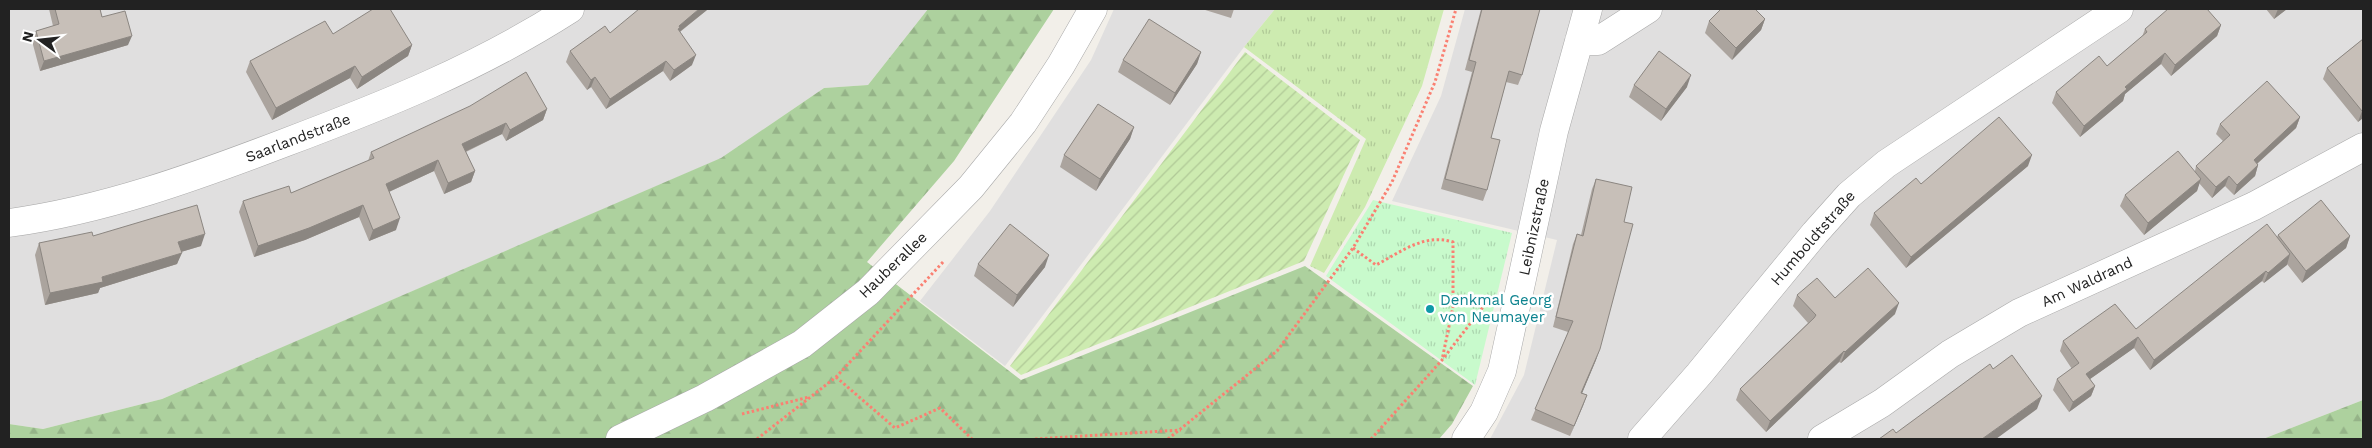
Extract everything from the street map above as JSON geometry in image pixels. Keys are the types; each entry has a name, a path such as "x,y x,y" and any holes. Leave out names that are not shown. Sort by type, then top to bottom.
{"street":[{"name":"Saarlandstraße","path":"9,223 82,209 206,173 359,115 482,61 528,36 570,9"},
{"name":"Hauberallee","path":"620,439 706,398 802,344 868,292 971,187 1023,123 1061,65 1093,9"},
{"name":"Leibnizstraße","path":"1466,439 1484,412 1502,371 1554,131 1588,9"},
{"path":"1579,41 1598,41 1648,9"},
{"name":"Humboldtstraße","path":"1642,439 1700,374 1814,233 1850,195 1886,164 2119,9"},
{"name":"Am Waldrand","path":"1822,439 1882,403 1950,354 2019,314 2246,210 2363,148"}],"path":[{"path":"1168,439 1182,430 1277,351 1353,248 1392,182 1435,82 1456,9"},
{"path":"1353,248 1376,264 1427,239 1443,239 1452,242 1453,307 1442,360"},
{"path":"757,439 836,377 949,255"},
{"path":"1371,439 1442,360 1488,300"},
{"path":"836,377 895,428 940,408 972,439"},
{"path":"1035,439 1182,430"}],"shaded area":[{"path":"9,9 928,9 868,85 824,88 722,158 162,399 43,429 9,424"},
{"path":"1114,9 1275,9 1244,47 1005,366 920,301 990,211 1091,60"},
{"path":"1465,9 2363,9 2363,400 2263,439 1490,439 1524,375 1557,240 1392,201 1441,96"}],"green space":[{"path":"928,9 1054,9 954,161 867,262 1021,380 1305,266 1473,386 1452,424 1439,439 9,439 9,424 43,429 162,399 721,158 824,88 868,85"},
{"path":"1275,9 1444,9 1422,86 1365,207 1324,273 1310,266 1366,139 1244,47"},
{"path":"1245,52 1360,140 1304,261 1021,375 1010,366"},
{"path":"1373,200 1512,233 1475,385 1326,276"},
{"path":"2363,400 2363,439 2263,439"}],"building":[{"path":"55,9 100,9 102,17 125,11 132,36 44,61 36,31 59,24"},
{"path":"373,9 390,9 412,45 362,77 355,66 276,108 250,61 325,21 333,34"},
{"path":"639,9 699,9 678,29 696,55 674,70 666,61 610,99 595,77 591,80 570,51 605,26 610,33"},
{"path":"1482,9 1540,9 1522,75 1509,71 1491,138 1500,140 1487,190 1445,179 1476,62 1469,60"},
{"path":"1721,9 1755,9 1765,19 1736,48 1709,21"},
{"path":"2168,9 2207,9 2221,25 2175,65 2165,53 2125,87 2127,89 2084,126 2056,92 2099,56 2107,66 2147,32 2145,29"},
{"path":"1149,19 1201,52 1175,93 1123,60"},
{"path":"2363,39 2363,110 2362,111 2327,68"},
{"path":"1659,51 1691,75 1666,109 1634,85"},
{"path":"526,72 547,109 510,130 506,123 462,144 475,171 448,183 438,160 386,184 400,218 373,230 363,205 309,228 258,246 243,201 289,186 291,193 374,158 371,152 470,106"},
{"path":"2267,81 2300,117 2254,160 2258,165 2237,185 2229,176 2216,187 2196,166 2230,135 2220,124"},
{"path":"1098,104 1134,127 1100,179 1064,155"},
{"path":"1999,117 2032,155 1911,257 1874,213 1916,178 1921,184"},
{"path":"2178,151 2201,179 2148,223 2125,195"},
{"path":"1596,179 1632,187 1624,222 1633,224 1600,349 1581,393 1587,395 1574,426 1535,409 1573,321 1556,317 1577,234 1583,236"},
{"path":"2321,200 2350,236 2306,271 2278,235"},
{"path":"197,205 205,234 178,242 182,253 102,277 103,282 50,293 39,243 92,232 93,236"},
{"path":"1010,224 1049,255 1017,295 978,264"},
{"path":"2267,224 2290,254 2154,360 2138,337 2086,374 2095,386 2073,402 2057,379 2079,363 2063,341 2115,304 2136,329"},
{"path":"1868,268 1899,303 1844,351 1770,421 1740,389 1816,315 1797,295 1817,278 1835,298"},
{"path":"2012,355 2042,396 1982,439 1879,439 1893,429 1896,433 1990,364 1993,369"}],"place":[{"name":"Denkmal Georg von Neumayer","path":"1430,309"}]}
